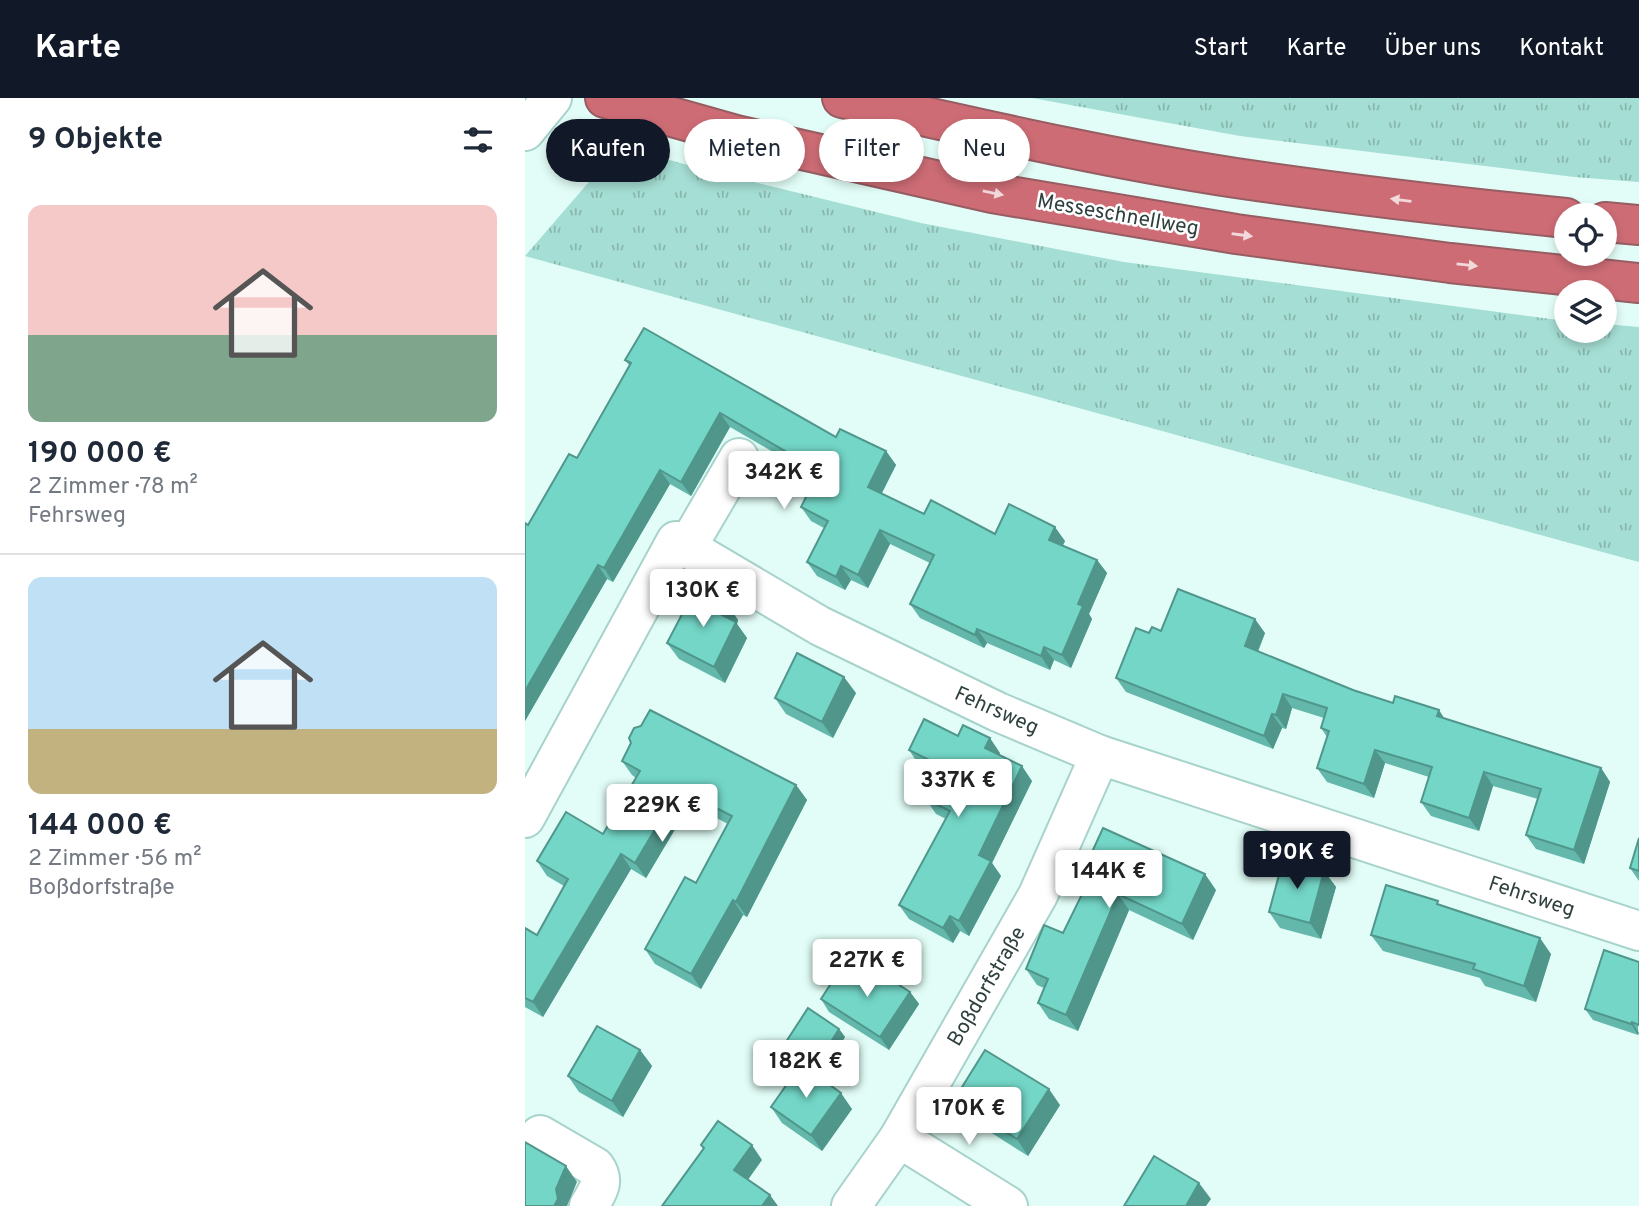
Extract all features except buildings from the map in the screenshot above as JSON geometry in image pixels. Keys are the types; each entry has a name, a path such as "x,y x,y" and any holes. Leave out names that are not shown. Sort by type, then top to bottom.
{"highway":[{"name":"Messeschnellweg","path":"605,98 736,135 992,193 1236,234 1450,263 1639,283"},
{"path":"842,98 1005,135 1234,178 1554,217"},
{"path":"1617,223 1639,225"}],"street":[{"path":"525,131 552,98"},
{"path":"525,818 676,541 687,547 739,458"},
{"name":"Fehrsweg","path":"687,547 820,625 998,712 1100,755 1639,931"},
{"name":"Boßdorfstraße","path":"851,1206 899,1138 1038,895 1100,755"},
{"path":"540,1135 595,1167 601,1175 601,1185 589,1206"},
{"path":"899,1138 1008,1206"}],"green space":[{"path":"1032,98 1639,98 1639,182 1574,177 1240,136"},
{"path":"670,160 684,164 684,182 754,182 921,223 1124,262 1554,319 1554,343 1617,343 1617,325 1639,327 1639,562 525,256 589,182 670,182"}]}
